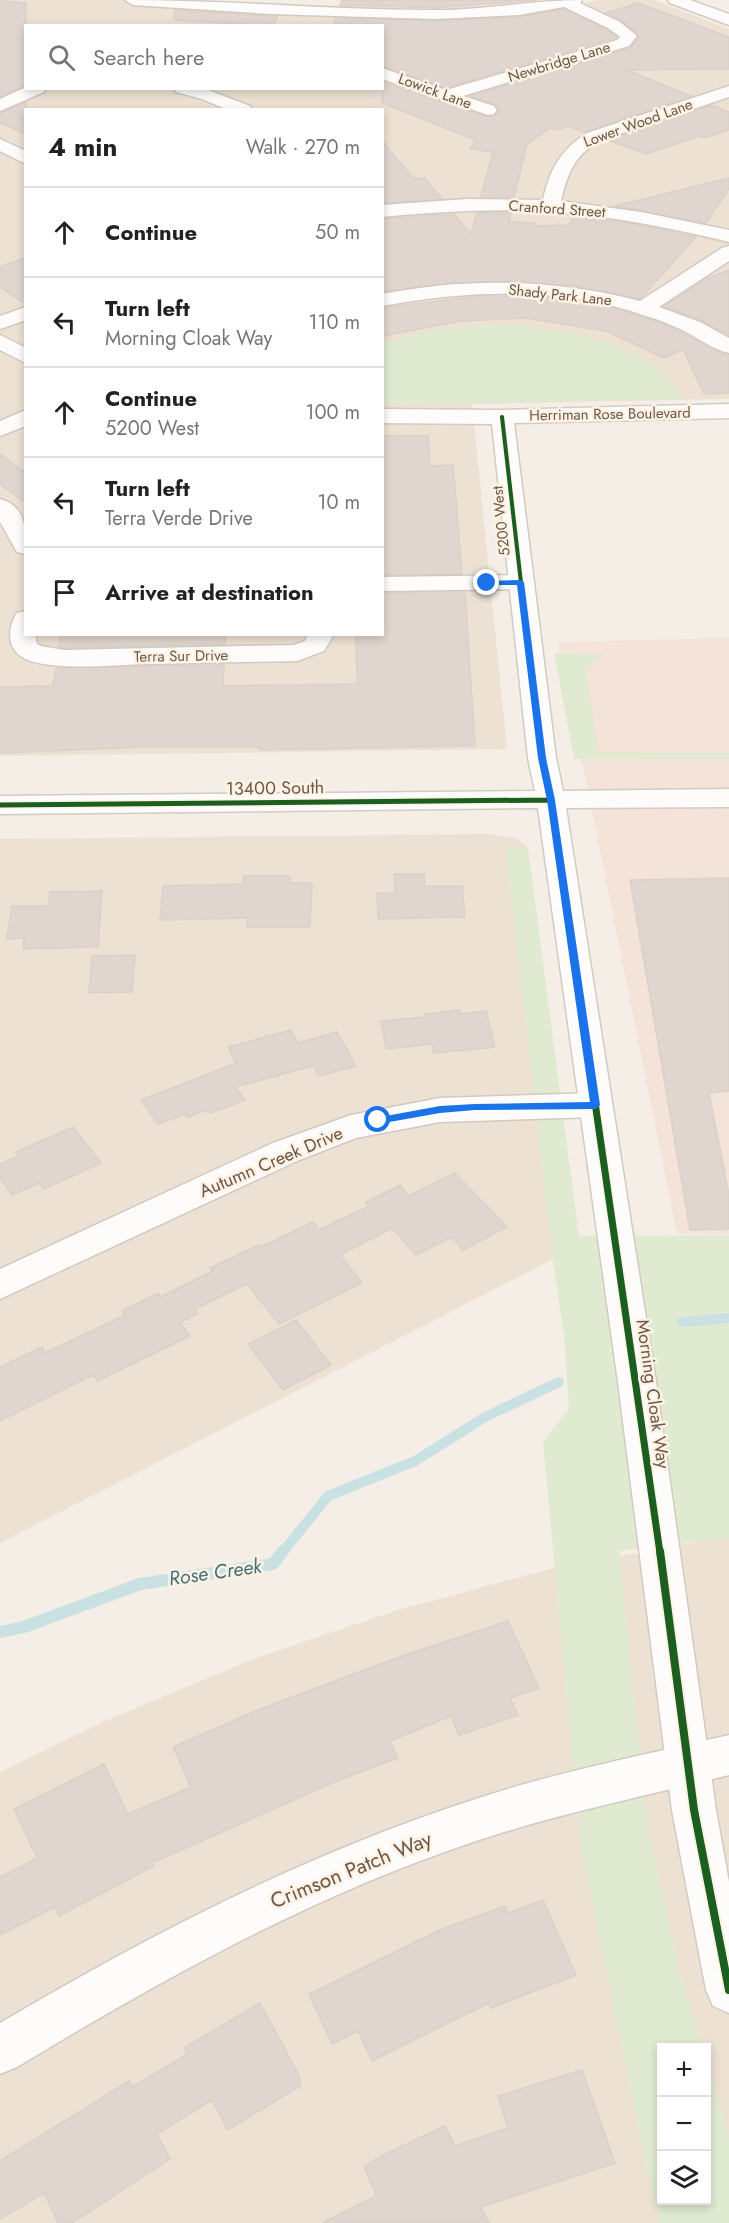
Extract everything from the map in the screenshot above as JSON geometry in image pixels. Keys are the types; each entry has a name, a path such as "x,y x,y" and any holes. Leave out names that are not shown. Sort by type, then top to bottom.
{"street":[{"path":"143,0 310,11 463,14 568,1"},
{"path":"676,0 729,20"},
{"path":"720,0 729,4"},
{"name":"Newbridge Lane","path":"447,95 623,43 629,36 615,25 568,1"},
{"path":"303,24 310,11"},
{"name":"Lowick Lane","path":"384,74 488,111"},
{"path":"0,106 34,90"},
{"path":"189,90 239,108"},
{"name":"Lower Wood Lane","path":"551,206 566,159 580,143 729,92"},
{"path":"0,144 24,158"},
{"name":"Cranford Street","path":"384,211 458,205 551,206 613,212 729,236"},
{"path":"645,307 729,252"},
{"name":"Shady Park Lane","path":"384,300 440,291 518,289 600,297 645,307 689,325 729,347"},
{"path":"0,325 24,314"},
{"path":"0,325 24,333"},
{"path":"0,341 24,356"},
{"name":"Herriman Rose Boulevard","path":"384,417 502,417 729,411"},
{"name":"5200 West","path":"502,417 542,758 551,800"},
{"path":"0,429 24,418"},
{"path":"0,506 5,509 13,533"},
{"path":"384,584 520,582"},
{"name":"Terra Sur Drive","path":"24,628 22,637 25,647 33,653 64,658 297,653 315,646 320,636"},
{"name":"13400 South","path":"0,806 729,798"},
{"name":"Morning Cloak Way","path":"551,800 637,1382 709,1760 703,1865 729,1990"},
{"name":"Autumn Creek Drive","path":"0,1285 285,1152 351,1127 440,1110 596,1105"},
{"name":"Crimson Patch Way","path":"0,2050 77,2003 179,1946 387,1852 477,1819 552,1797 709,1760"}],"shaded area":[{"path":"0,0 123,0 213,9 444,20 553,10 598,0 654,0 729,29 729,399 472,404 507,749 0,756"},
{"path":"729,638 729,1234 677,1234 558,642"},
{"path":"486,834 516,838 528,848 577,1247 0,1543 0,839"},
{"path":"729,1536 729,2223 0,2223 0,1772 103,1722 253,1659 398,1610 554,1568"}],"green space":[{"path":"507,324 594,339 616,346 655,366 670,380 683,399 384,404 384,344 446,327"},
{"path":"554,653 604,654 585,669 599,752 729,753 729,759 574,759"},
{"path":"528,848 579,1236 729,1235 729,1538 619,1551 648,1830 678,1966 701,2043 657,2043 657,2205 711,2205 711,2076 729,2138 729,2223 661,2223 651,2189 580,1840 543,1442 569,1408 564,1335 553,1261 506,850"}],"building":[{"path":"342,0 537,0 436,8 340,5"},
{"path":"0,1 26,3 24,86 0,97"},
{"path":"638,3 729,37 729,69 627,70 691,96 585,132 568,126 557,130 550,128 527,144 514,197 481,197 493,152 470,149 476,140 382,103 384,83 487,117 494,116 499,110 496,105 471,96 630,48 639,37 638,34 621,20 606,13"},
{"path":"564,9 617,37 446,88 384,67 384,24 334,24 336,18 435,21 519,17"},
{"path":"175,10 278,16 274,24 174,20"},
{"path":"26,102 24,133 0,123 0,113"},
{"path":"712,105 729,112 729,130 704,138 699,136 646,154 608,140"},
{"path":"384,143 414,179 425,178 442,199 384,203"},
{"path":"729,178 729,189 706,223 615,206"},
{"path":"477,213 511,213 509,222 535,223 536,226 569,225 574,216 641,225 696,237 640,299 576,286 511,281 447,283 384,292 384,219 454,214 471,234"},
{"path":"24,258 24,303 0,287 0,267"},
{"path":"729,270 729,335 701,320 664,306 708,278"},
{"path":"481,296 548,298 614,308 667,325 712,349 729,355 729,393 704,394 683,349 664,358 606,331 526,318 461,321 384,336 384,308"},
{"path":"384,436 428,436 430,466 453,465 462,574 384,575"},
{"path":"0,454 24,472 24,502 0,484"},
{"path":"465,592 475,746 259,750 259,747 145,747 0,753 0,687 53,686 56,668 224,665 223,686 357,684 356,636 384,636 384,593"},
{"path":"60,636 226,636 225,644 59,647"},
{"path":"394,874 424,874 425,886 462,886 465,917 378,919 377,893 395,893"},
{"path":"244,876 290,876 290,883 312,883 310,927 247,927 248,918 160,920 163,886 243,884"},
{"path":"729,878 729,1091 709,1093 729,1194 729,1229 690,1230 630,880"},
{"path":"102,891 98,947 23,949 24,938 7,939 12,906 48,906 50,892"},
{"path":"135,955 132,992 89,993 92,956"},
{"path":"460,1010 461,1014 486,1011 495,1047 434,1053 432,1044 386,1049 381,1021 425,1017 425,1014"},
{"path":"291,1030 298,1043 337,1032 356,1066 319,1076 313,1066 235,1087 245,1100 211,1113 206,1110 188,1117 185,1114 158,1124 141,1100 236,1063 228,1047"},
{"path":"73,1127 101,1163 44,1189 39,1183 12,1195 0,1178 0,1164 19,1156 16,1152"},
{"path":"455,1173 507,1227 463,1250 452,1237 416,1255 392,1228 340,1255 362,1283 279,1324 247,1284 195,1309 198,1314 180,1322 190,1336 97,1381 93,1375 0,1421 0,1367 42,1347 45,1353 125,1315 122,1311 158,1293 160,1297 213,1271 210,1268 259,1245 261,1247 313,1222 319,1230 369,1206 366,1202 400,1185 409,1196"},
{"path":"296,1320 331,1365 283,1390 248,1344"},
{"path":"508,1621 539,1688 510,1698 518,1715 459,1735 451,1716 390,1741 398,1758 339,1780 152,1863 154,1866 59,1916 55,1907 0,1935 0,1877 37,1858 14,1809 104,1764 128,1814 191,1787 173,1747 258,1710 402,1656"},
{"path":"543,1900 576,1975 491,2008 489,2003 372,2061 358,2031 332,2044 309,1994 440,1930 505,1906 508,1913"},
{"path":"260,2003 300,2077 300,2086 228,2130 212,2100 157,2134 170,2159 72,2223 58,2223 44,2193 0,2219 0,2161 129,2081 132,2087 188,2054 184,2048"},
{"path":"582,2070 615,2163 481,2207 489,2223 322,2223 376,2196 364,2166 445,2126 455,2146 508,2128 498,2096"}],"waterway":[{"name":"Rose Creek","path":"682,1322 729,1318"},
{"name":"Rose Creek","path":"282,1553 328,1496 415,1461 485,1417 559,1382"},
{"name":"Rose Creek","path":"0,1632 24,1627 140,1584 273,1564 283,1551"}],"cycle path":[{"path":"502,417 542,758 551,800 637,1382 694,1810 729,1990"},
{"path":"0,805 551,800"}],"route":[{"path":"378,1120 475,1107 596,1105 551,800 542,758 520,582 487,583"}]}
